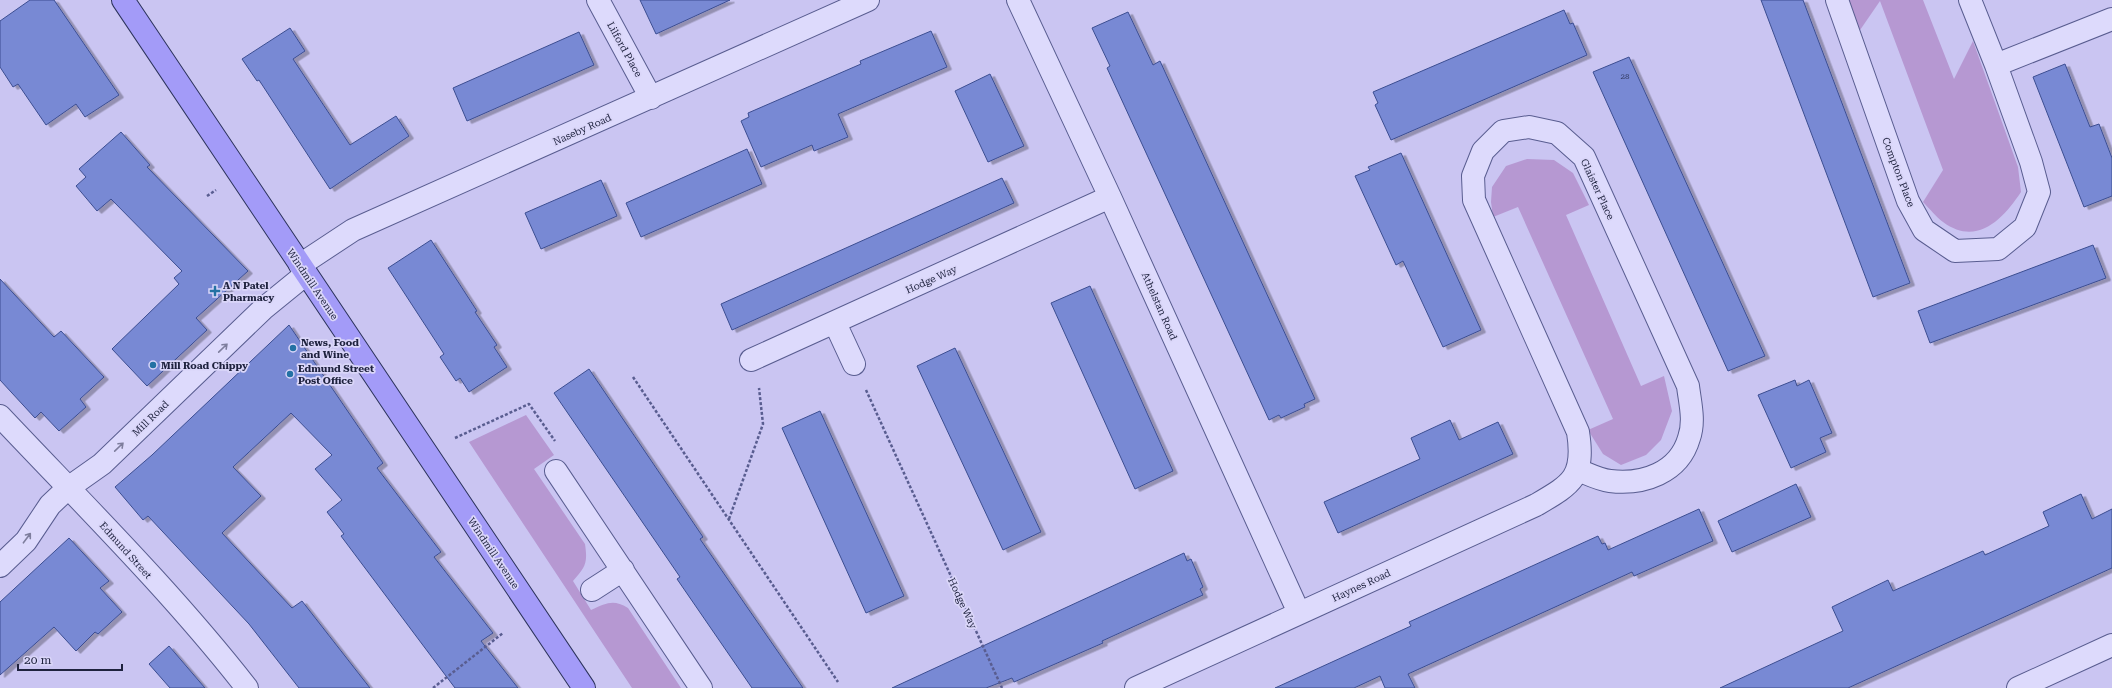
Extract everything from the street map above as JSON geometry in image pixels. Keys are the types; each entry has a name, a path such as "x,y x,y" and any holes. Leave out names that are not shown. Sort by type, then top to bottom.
{"main road":[{"name":"Windmill Avenue","path":"123,0 584,688"}],"street":[{"name":"Lilford Place","path":"598,0 651,98"},
{"name":"Naseby Road","path":"303,270 353,230 868,0"},
{"name":"Athelstan Road","path":"1018,0 1110,197 1299,613"},
{"name":"Compton Place","path":"1837,0 1908,201 1924,230 1955,250 1998,249 2025,227 2039,192 2031,162 1996,65 1970,0"},
{"path":"1996,65 2112,19"},
{"name":"Glaister Place","path":"1529,127 1557,133 1584,157 1688,386 1692,413 1690,438 1678,460 1662,474 1636,481 1609,481 1578,470 1581,453 1578,432 1474,200 1473,176 1483,151 1504,131 1529,127"},
{"name":"Hodge Way","path":"751,360 1110,197"},
{"name":"Mill Road","path":"0,566 26,541 50,506 68,488 102,464 303,270"},
{"path":"835,322 854,364"},
{"name":"Edmund Street","path":"0,416 217,649 247,688"},
{"name":"Haynes Road","path":"1136,688 1536,505 1563,490 1578,470"},
{"path":"556,471 701,688"},
{"path":"592,590 623,570"},
{"path":"2018,688 2112,645"}],"path":[{"name":"Hodge Way","path":"854,364 1002,688"},
{"path":"633,377 838,682"},
{"path":"729,520 763,424 758,382"},
{"path":"455,438 530,404 558,446"},
{"path":"433,688 503,633"}],"shaded area":[{"path":"1849,0 1923,0 1954,79 1973,41 2018,167 2021,192 2006,212 1988,226 1978,231 1967,232 1955,229 1940,220 1923,202 1943,170 1880,1 1858,33"},
{"path":"1527,159 1554,160 1573,173 1589,205 1566,215 1641,386 1664,376 1672,411 1661,440 1646,455 1621,465 1603,454 1588,430 1613,419 1518,207 1493,217 1491,202 1492,187 1506,166"},
{"path":"526,415 554,455 534,469 585,544 585,565 573,581 591,610 601,605 610,603 623,605 628,608 681,688 632,688 469,442"}],"building":[{"path":"30,0 54,0 119,95 85,117 76,104 46,125 18,84 13,87 0,67 0,21"},
{"path":"640,0 730,0 656,34"},
{"path":"1761,0 1803,0 1910,283 1873,297"},
{"path":"1564,10 1570,24 1573,23 1587,55 1391,140 1375,105 1378,103 1373,92"},
{"path":"1128,12 1153,65 1160,61 1315,399 1304,404 1305,407 1281,418 1279,415 1269,420 1107,68 1110,66 1092,28"},
{"path":"290,28 305,51 293,59 350,145 396,116 409,136 330,189 259,80 257,81 242,59"},
{"path":"931,31 947,67 838,114 848,137 814,151 812,145 761,167 741,121 749,117 748,113 861,64 860,61"},
{"path":"579,32 594,65 467,121 453,88"},
{"path":"1629,57 1765,356 1728,371 1593,72"},
{"path":"2065,64 2090,127 2099,124 2112,158 2112,196 2084,207 2033,77"},
{"path":"990,74 1024,146 988,162 955,91"},
{"path":"121,132 150,165 147,167 248,271 196,318 207,330 147,386 112,349 179,284 174,278 182,271 111,199 97,211 76,186 86,177 79,169"},
{"path":"747,149 762,184 641,237 626,203"},
{"path":"1401,153 1481,330 1443,347 1403,261 1396,265 1355,176 1370,170 1368,167"},
{"path":"1002,178 1014,203 732,330 721,304"},
{"path":"601,180 617,216 541,249 525,213"},
{"path":"431,240 477,311 475,312 497,345 494,347 507,367 469,392 460,378 456,381 440,357 444,354 388,268"},
{"path":"2093,245 2106,278 1930,343 1918,311"},
{"path":"0,279 54,337 61,331 104,377 80,399 86,407 59,431 41,412 35,418 0,380"},
{"path":"1090,286 1173,471 1135,489 1051,303"},
{"path":"289,325 383,463 377,468 441,552 434,557 493,633 481,641 518,688 455,688 341,536 344,534 327,512 342,500 315,469 332,455 291,413 233,467 261,496 222,533 292,608 302,601 370,688 299,688 249,624 148,516 143,520 115,487 152,455"},
{"path":"955,348 1041,532 1003,550 917,366"},
{"path":"589,369 703,537 700,539 803,688 752,688 677,579 680,577 554,393"},
{"path":"1795,380 1797,386 1809,380 1832,433 1820,438 1826,452 1791,468 1758,395"},
{"path":"820,411 904,596 866,613 782,428"},
{"path":"1450,420 1459,440 1498,422 1513,454 1338,533 1324,502 1420,459 1411,438"},
{"path":"1796,484 1811,517 1732,552 1718,521"},
{"path":"2081,494 2092,519 2112,509 2112,568 1848,688 1720,688 1843,631 1832,607 1888,580 1893,591 1983,551 1985,555 2049,526 2043,512"},
{"path":"1699,509 1713,541 1634,576 1632,572 1408,674 1415,688 1385,688 1380,676 1354,688 1275,688 1411,626 1409,622 1598,536 1602,544 1605,543 1608,550"},
{"path":"69,538 109,581 100,588 122,612 98,634 95,632 76,651 54,627 0,675 0,602"},
{"path":"1184,553 1187,561 1191,559 1203,587 1200,589 1203,595 1102,641 1103,643 1014,682 1012,678 986,688 892,688"},
{"path":"169,646 205,688 170,688 149,664"}],"place":[{"name":"A N Patel Pharmacy","path":"215,291"},
{"name":"News, Food and Wine","path":"293,348"},
{"name":"Mill Road Chippy","path":"153,365"},
{"name":"Edmund Street Post Office","path":"290,374"}]}
